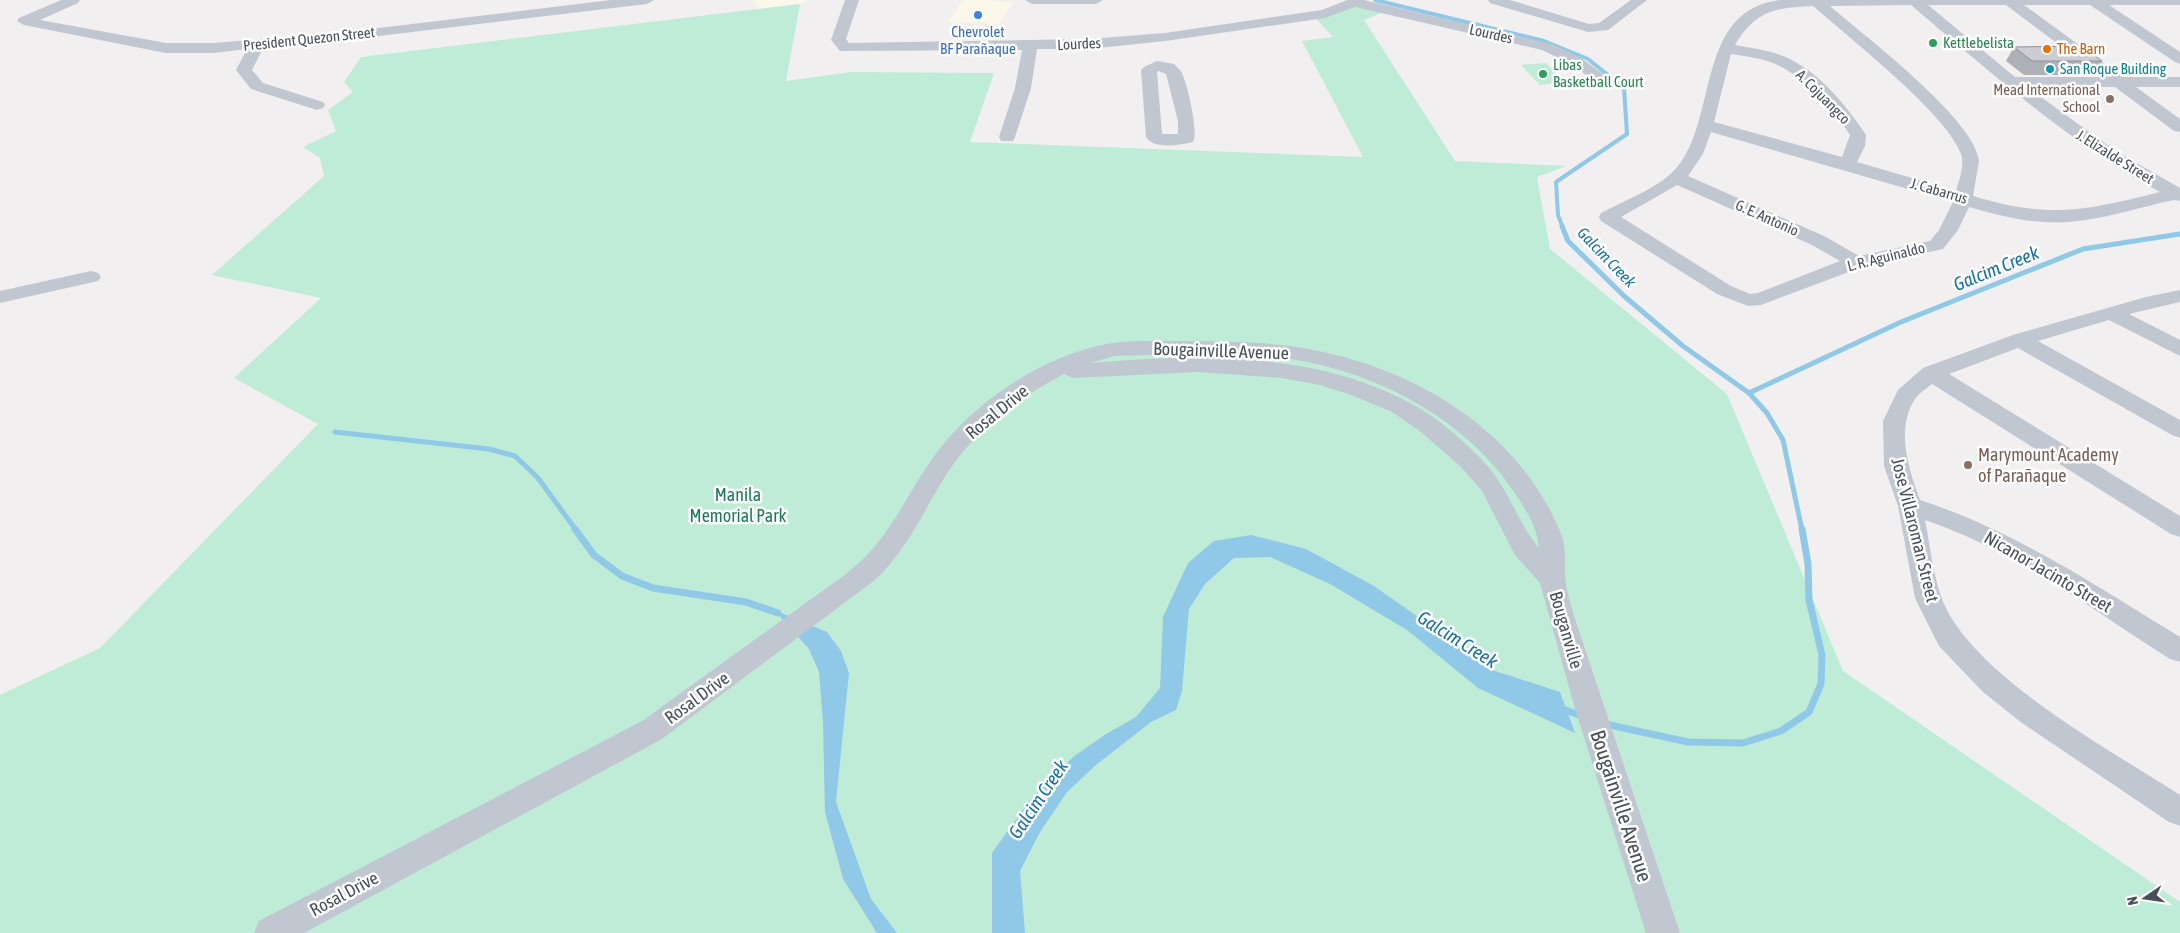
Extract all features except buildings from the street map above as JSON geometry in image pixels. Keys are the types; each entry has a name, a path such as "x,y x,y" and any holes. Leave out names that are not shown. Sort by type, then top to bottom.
{"street":[{"name":"President Quezon Street","path":"73,0 24,21 166,48 257,45 647,0"},
{"name":"Lourdes","path":"852,0 838,40 845,48 1030,46 1146,39 1311,17 1325,14 1354,2 1547,48 1576,61 1606,82"},
{"path":"1032,0 1096,0"},
{"path":"1495,0 1597,29 1640,0"},
{"path":"1675,178 1686,169 1705,125 1726,48 1738,31 1768,6 1817,2 1914,1 2179,2"},
{"name":"J. Elizalde Street","path":"1914,1 2087,142 2179,194"},
{"path":"2094,1 2180,59"},
{"name":"L. R. Aguinaldo","path":"1675,178 1608,217 1724,290 1748,300 1761,299 1856,262 1936,245 1945,238 1964,198 1971,157 1966,144 1936,108 1817,2"},
{"path":"2009,2 2180,127"},
{"path":"1299,6 1311,17"},
{"path":"1146,39 1157,66"},
{"path":"257,45 244,70 257,86 317,105"},
{"path":"1007,138 1023,88 1030,46"},
{"name":"A. Cojuangco","path":"1726,48 1778,59 1792,65 1807,76 1858,135 1856,146 1847,164"},
{"path":"2012,82 2180,82"},
{"name":"J. Cabarrus","path":"1705,125 1964,198 2020,213 2045,217 2073,216 2179,194"},
{"name":"G. E. Antonio","path":"1675,178 1819,241 1856,262"},
{"path":"0,297 91,277"},
{"name":"Jose Villaroman Street","path":"2180,296 2112,313 2020,340 1931,373 1906,395 1894,421 1896,466 1910,506 1928,598 1949,638 1993,684 2032,714 2180,812"},
{"path":"2112,313 2180,349"},
{"path":"2020,340 2180,430"},
{"name":"Bougainville Avenue","path":"1088,363 1101,351 1176,347 1269,349 1311,355 1355,366 1422,396 1469,428 1511,468 1524,485 1551,538"},
{"name":"Rosal Drive","path":"271,933 652,730 698,700 747,660 833,596 869,572 888,551 946,456 978,422 1021,390 1051,373 1088,363"},
{"name":"Bougainville Avenue","path":"1088,363 1272,369 1347,385 1401,408 1450,445 1477,469 1500,499 1521,544"},
{"path":"1931,373 2180,528"},
{"name":"Nicanor Jacinto Street","path":"1910,506 1953,520 2024,554 2180,651"},
{"name":"Bouganville","path":"1551,538 1552,580 1580,679"},
{"name":"Bouganville","path":"1521,544 1552,580"},
{"name":"Bougainville Avenue","path":"1580,679 1663,933"}],"shaded area":[{"path":"750,0 808,0 800,4 757,9 756,2"},
{"name":"Chevrolet BF Parañaque","path":"963,0 1013,3 998,24 948,22"}],"green space":[{"name":"Manila Memorial Park","path":"1360,0 1393,8 1364,20 1455,161 1566,166 1537,177 1550,249 1727,394 1843,671 2180,902 2180,933 0,933 0,695 100,648 318,424 234,378 321,298 212,275 324,176 320,158 303,147 336,131 328,110 353,92 344,82 361,57 800,4 786,81 852,72 994,73 970,142 1363,157 1302,41 1333,37 1316,19"},
{"name":"Libas Basketball Court","path":"1546,63 1566,82 1540,85 1521,65"}],"water":[{"path":"1251,535 1306,549 1374,586 1495,671 1560,692 1575,733 1478,688 1407,630 1330,584 1270,557 1234,558 1205,584 1189,609 1182,691 1176,710 1151,722 1096,765 1067,792 1040,832 1020,871 1025,933 992,933 992,853 1030,800 1073,757 1106,734 1136,717 1160,688 1163,617 1188,563 1214,541"},
{"path":"774,610 827,632 841,651 849,673 836,802 871,899 897,933 877,933 843,879 825,812 823,723 819,672 809,649"}],"waterway":[{"name":"Galcim Creek","path":"1375,0 1544,41 1588,59 1624,88 1627,134 1556,182 1558,215 1563,228"},
{"name":"Galcim Creek","path":"1562,226 1568,241 1624,296 1683,346 1749,393"},
{"name":"Galcim Creek","path":"1749,393 1901,322 2083,249 2180,234"},
{"name":"Galcim Creek","path":"1749,393 1767,413 1783,440 1802,530"},
{"path":"335,432 489,449 515,456 538,478 576,530"},
{"path":"575,529 594,555 622,576 653,588 746,602 778,613"},
{"name":"Galcim Creek","path":"1605,724 1688,742 1743,743 1781,731 1809,712 1821,684 1822,655 1809,600 1808,564 1802,529"},
{"name":"Galcim Creek","path":"1560,708 1582,716"}],"place":[{"name":"Chevrolet BF Parañaque","path":"978,15"},
{"name":"Kettlebelista","path":"1933,43"},
{"name":"The Barn","path":"2047,49"},
{"name":"San Roque Building","path":"2050,69"},
{"name":"Libas Basketball Court","path":"1543,74"},
{"name":"Mead International School","path":"2110,99"},
{"name":"Marymount Academy of Parañaque","path":"1968,465"}]}
